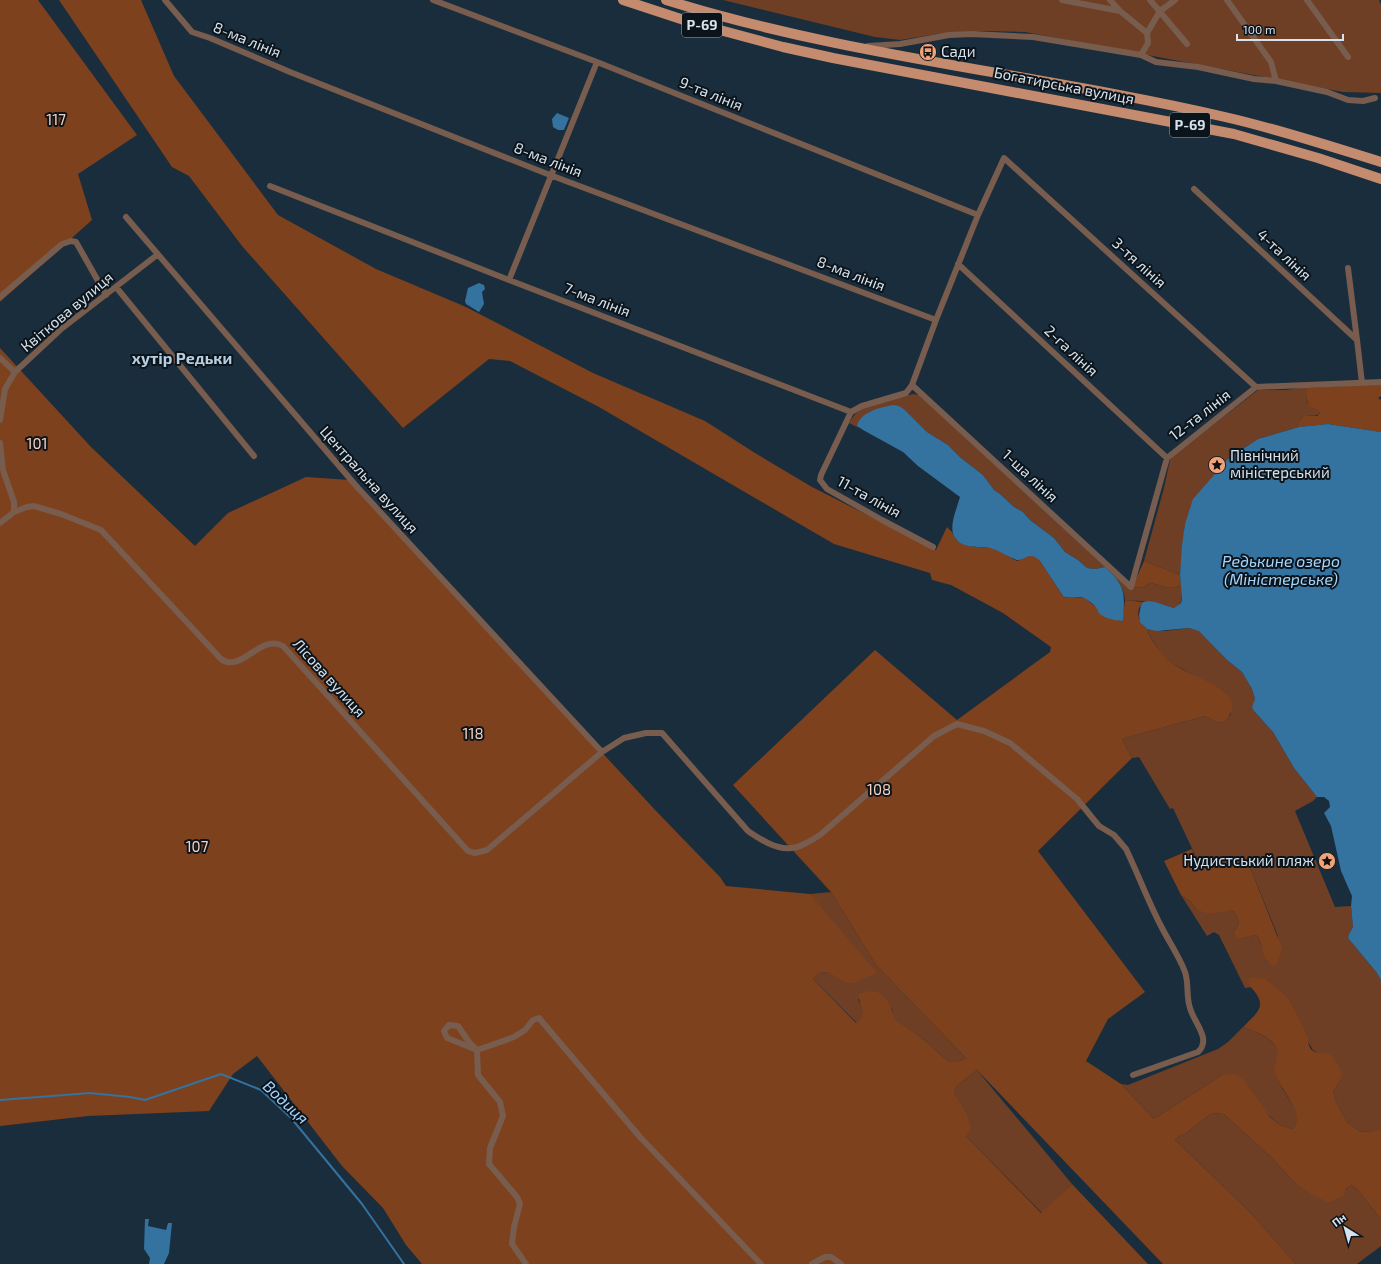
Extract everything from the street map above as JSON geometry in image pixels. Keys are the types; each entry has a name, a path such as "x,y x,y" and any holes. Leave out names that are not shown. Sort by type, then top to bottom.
{"main road":[{"name":"Богатирська вулиця","path":"623,0 690,22 783,47 833,58 1234,134 1318,158 1381,179"},
{"name":"Богатирська вулиця","path":"666,0 782,32 857,48 1059,84 1224,116 1279,130 1381,162"}],"street":[{"name":"8-ма лінія","path":"165,0 192,32 550,175 936,320"},
{"name":"9-та лінія","path":"433,0 596,62 978,215"},
{"path":"1062,0 1120,11"},
{"path":"1110,0 1120,11 1147,33"},
{"path":"1150,0 1187,44"},
{"path":"1141,55 1148,43 1147,33 1160,11 1175,0"},
{"path":"1227,0 1272,62 1276,81"},
{"path":"1307,0 1348,57"},
{"path":"857,48 900,44 949,35 972,34 1033,37 1141,55 1156,62 1198,67 1254,79 1276,81 1327,92 1348,100 1363,101 1375,98"},
{"path":"509,280 596,62"},
{"name":"3-тя лінія","path":"978,215 1004,158 1256,387"},
{"name":"7-ма лінія","path":"270,186 851,412"},
{"name":"4-та лінія","path":"1194,189 1358,340"},
{"path":"851,412 862,406 906,393 912,385 978,215"},
{"name":"Центральна вулиця","path":"126,217 358,488 602,752"},
{"path":"0,297 62,244 71,241 76,242 106,295"},
{"name":"Квіткова вулиця","path":"0,420 5,389 15,372 60,330 157,255"},
{"name":"2-га лінія","path":"958,264 1167,458"},
{"path":"1348,268 1358,340 1362,383"},
{"path":"116,287 254,456"},
{"path":"0,358 15,372"},
{"path":"1256,387 1381,382"},
{"name":"1-ша лінія","path":"912,385 1131,587"},
{"name":"12-та лінія","path":"1131,587 1167,458 1256,387"},
{"name":"11-та лінія","path":"851,412 820,480 827,489 933,547"},
{"path":"0,443 3,470 14,502 14,512 0,523"},
{"name":"Лісова вулиця","path":"14,512 34,506 61,514 101,530 221,659 226,662 236,662 265,645 278,644 283,646 468,851 475,853 487,850 602,752"},
{"path":"602,752 624,738 646,732 662,733 748,831 759,839 777,847 792,848 820,836 934,736 957,724 984,731 1010,743 1077,799 1099,826 1114,835 1126,849 1161,927 1186,974 1187,998 1190,1010 1203,1036 1204,1042 1202,1048 1198,1052 1151,1070 1133,1075"},
{"path":"526,1264 512,1244 514,1227 520,1204 517,1197 489,1164 490,1148 504,1116 500,1102 478,1075 476,1050 458,1026 450,1025 444,1031 447,1038 476,1050 514,1037 525,1030 533,1020 539,1018 640,1137 761,1264"},
{"path":"812,1264 831,1257 841,1264"}],"shaded area":[{"path":"723,0 1379,0 1381,5 1381,93 1343,92 1025,32 982,31 938,34 900,40 875,37"},
{"path":"1311,386 1307,402 1317,409 1320,413 1319,414 1313,416 1304,415 1299,422 1299,427 1258,439 1229,458 1185,524 1180,575 1144,561 1172,457 1258,390 1286,390"},
{"path":"913,394 919,395 1105,567 1095,569 1087,568 1065,552 1054,538 994,490 983,475 961,458 948,445 927,432 905,410 888,406 869,412 857,426 859,428 849,423 859,411 865,408"},
{"path":"1110,572 1132,588 1143,587 1151,583 1174,588 1181,585 1181,601 1174,608 1150,602 1125,601 1124,593 1120,585"},
{"path":"1189,628 1199,630 1227,660 1242,672 1252,689 1255,699 1254,711 1273,732 1294,768 1317,797 1313,801 1295,811 1335,907 1351,906 1353,927 1348,938 1381,980 1381,1131 1361,1132 1348,1123 1337,1104 1333,1092 1341,1079 1328,1054 1320,1054 1313,1050 1274,987 1266,979 1248,984 1252,987 1245,988 1219,935 1214,932 1207,936 1181,895 1191,902 1196,909 1230,910 1234,912 1239,921 1238,926 1234,931 1241,939 1256,935 1260,941 1266,960 1269,963 1278,936 1250,867 1245,861 1229,857 1215,865 1207,865 1197,859 1173,808 1170,809 1139,757 1132,758 1122,739 1205,716 1219,723 1226,721 1231,714 1223,691 1173,664 1162,655 1147,631 1147,629 1165,631"},
{"path":"831,892 876,965 966,1058 958,1062 950,1062 923,1039 893,1019 892,1009 858,999 863,1015 857,1023 813,979 820,973 829,972 845,983 810,894"},
{"path":"1243,1027 1266,1037 1276,1048 1279,1081 1297,1112 1297,1124 1292,1129 1280,1125 1222,1075 1154,1119 1121,1084 1128,1085 1218,1049 1228,1042"},
{"path":"977,1070 1072,1184 1042,1213 966,1136 954,1094 957,1086"},
{"path":"1212,1113 1224,1114 1271,1157 1295,1183 1336,1200 1351,1185 1356,1188 1381,1219 1381,1246 1357,1264 1296,1264 1249,1211 1175,1140"}],"green space":[{"name":"117","path":"0,0 38,0 137,135 78,174 92,220 0,302"},
{"path":"59,0 141,0 174,76 278,215 376,269 466,307 593,373 705,421 812,487 936,550 947,527 952,532 956,540 968,546 991,548 1001,551 1017,561 1029,556 1035,556 1040,561 1063,596 1068,598 1085,598 1109,618 1122,621 1125,601 1143,602 1138,613 1140,620 1161,653 1178,667 1219,688 1230,698 1232,707 1231,713 1226,721 1219,723 1205,716 1122,739 1132,758 1038,851 1145,992 1108,1019 1086,1061 1121,1084 1154,1119 1222,1075 1235,1074 1244,1080 1270,1117 1280,1125 1292,1129 1296,1125 1296,1114 1294,1107 1280,1084 1274,1069 1277,1060 1275,1046 1271,1041 1259,1033 1243,1027 1254,1016 1260,1007 1258,997 1248,984 1249,979 1252,977 1266,979 1288,998 1308,1037 1310,1048 1313,1051 1332,1056 1342,1072 1341,1079 1333,1092 1337,1104 1348,1123 1361,1132 1381,1131 1381,1219 1356,1188 1351,1185 1346,1189 1343,1196 1336,1200 1328,1202 1312,1195 1295,1183 1271,1157 1224,1114 1212,1113 1175,1140 1249,1211 1296,1264 1163,1264 977,1070 957,1086 954,1094 966,1113 971,1127 966,1136 1041,1213 1072,1184 1148,1264 422,1264 406,1245 383,1208 342,1166 257,1056 233,1074 209,1111 88,1116 0,1126 0,348 91,447 195,546 228,513 306,477 350,480 657,812 720,877 726,886 810,894 877,973 854,983 845,983 828,972 820,973 813,979 856,1023 862,1016 859,994 870,991 877,992 888,1001 894,1019 923,1039 950,1062 958,1062 966,1058 876,965 831,892 733,785 875,650 957,720 1050,652 1051,647 1003,613 951,585 932,580 930,573 834,544 599,407 510,361 489,359 403,428 242,246 189,176 172,167"},
{"path":"1381,384 1381,396 1378,398 1381,400 1381,432 1328,424 1299,427 1299,422 1304,415 1317,416 1320,413 1308,403 1308,388"},
{"path":"1144,561 1180,575 1181,585 1174,588 1151,583 1143,587 1132,588"},
{"path":"1192,849 1196,857 1204,864 1211,865 1236,857 1243,860 1250,867 1282,948 1277,964 1273,966 1265,958 1259,938 1256,935 1241,939 1236,938 1234,931 1238,926 1239,921 1234,912 1230,910 1216,913 1206,913 1196,909 1191,902 1181,895 1164,861"}],"water":[{"path":"557,113 569,118 564,130 558,130 553,127 552,119"},
{"path":"479,283 484,285 485,289 482,292 484,304 479,312 466,304 465,301 468,288"},
{"path":"893,405 899,406 905,410 927,432 948,445 961,458 983,475 994,490 1054,538 1065,552 1087,568 1095,569 1105,567 1117,580 1123,590 1123,620 1114,620 1102,616 1093,604 1084,598 1069,598 1063,596 1040,561 1033,556 1017,560 993,549 968,546 960,543 955,538 952,526 960,497 918,466 903,452 857,426 862,417 872,411"},
{"name":"Редькине озеро (Міністерське)","path":"1328,424 1381,432 1381,980 1348,938 1353,927 1351,906 1352,896 1341,871 1331,826 1324,813 1330,807 1329,801 1324,797 1317,797 1294,768 1273,732 1254,711 1252,707 1255,699 1252,689 1242,672 1227,660 1199,631 1189,628 1157,631 1147,629 1140,622 1139,615 1143,602 1155,602 1174,608 1181,603 1180,575 1182,545 1185,524 1193,499 1229,458 1258,439 1299,427"},
{"path":"145,1219 149,1219 148,1226 166,1230 168,1223 172,1223 169,1253 164,1264 149,1264 150,1258 144,1249"}],"waterway":[{"name":"Водиця","path":"0,1100 90,1093 145,1100 221,1074 261,1090 291,1118 362,1204 404,1264"}],"place":[{"name":"Сади","path":"928,52"},
{"name":"Північний міністерський","path":"1217,465"},
{"name":"Нудистський пляж","path":"1327,861"}],"district":[{"name":"хутір Редьки","path":"182,358"}],"park label":[{"name":"101","path":"37,444"},
{"name":"118","path":"473,734"},
{"name":"108","path":"879,790"},
{"name":"107","path":"197,847"}]}
